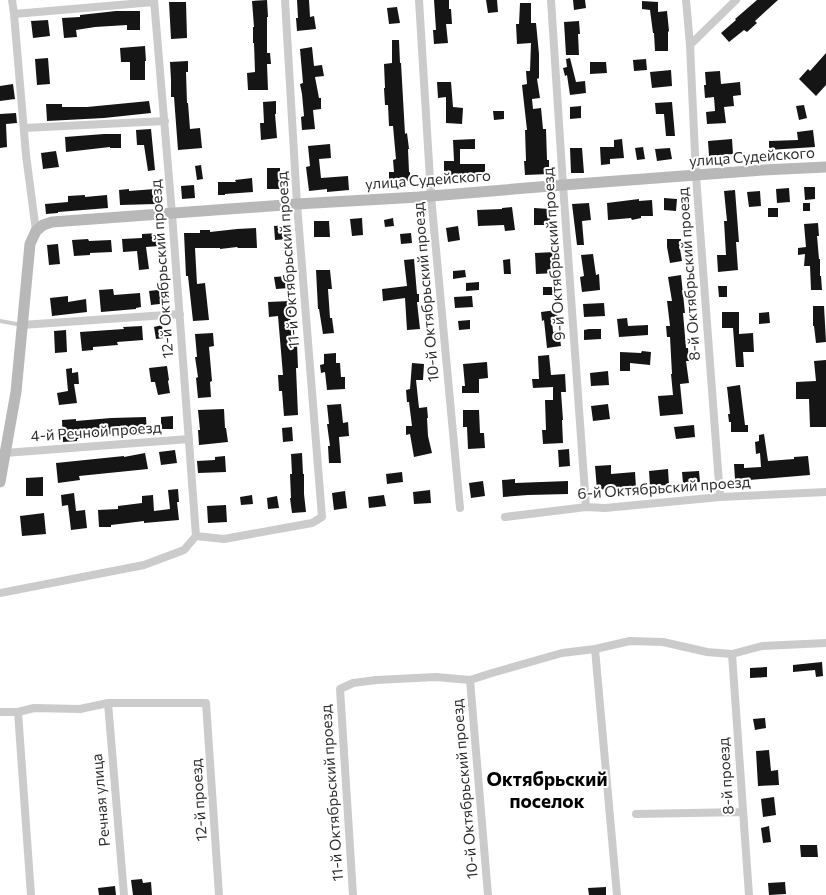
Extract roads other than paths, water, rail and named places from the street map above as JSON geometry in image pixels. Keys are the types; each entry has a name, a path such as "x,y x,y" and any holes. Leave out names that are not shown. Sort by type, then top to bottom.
{"street":[{"path":"0,482 16,392 30,244 36,231 26,155 12,0"},
{"name":"11-й Октябрьский проезд","path":"196,536 224,539 312,523 322,517 297,204 285,0"},
{"name":"10-й Октябрьский проезд","path":"419,0 431,196 460,508"},
{"name":"9-й Октябрьский проезд","path":"551,0 586,507"},
{"name":"8-й Октябрьский проезд","path":"686,0 690,45 696,176 720,497"},
{"path":"690,45 736,0"},
{"path":"14,14 154,1"},
{"name":"12-й Октябрьский проезд","path":"154,1 165,121 196,536"},
{"path":"24,128 165,121"},
{"name":"улица Судейского","path":"36,231 42,225 52,222 431,196 763,170 826,167"},
{"path":"22,325 180,314"},
{"name":"4-й Речной проезд","path":"5,453 189,439"},
{"name":"6-й Октябрьский проезд","path":"505,516 586,507 605,508 720,497 826,492"},
{"path":"0,593 144,565 184,550 196,536"},
{"path":"470,680 562,653 595,649 630,641 663,642 707,652 732,654 762,646 826,643"},
{"path":"595,649 617,895"},
{"name":"8-й проезд","path":"732,654 749,895"},
{"name":"11-й Октябрьский проезд","path":"353,895 340,689 353,683 376,680 436,677 470,680"},
{"name":"10-й Октябрьский проезд","path":"470,680 488,895"},
{"path":"0,712 18,712 34,708 80,709 108,703"},
{"name":"12-й проезд","path":"108,703 206,703 219,895"},
{"name":"Речная улица","path":"108,703 124,895"},
{"path":"18,712 31,895"},
{"path":"636,814 743,812"}],"lane":[{"path":"0,322 22,325"}],"district":[{"name":"Октябрьский поселок","path":"547,790"}]}
